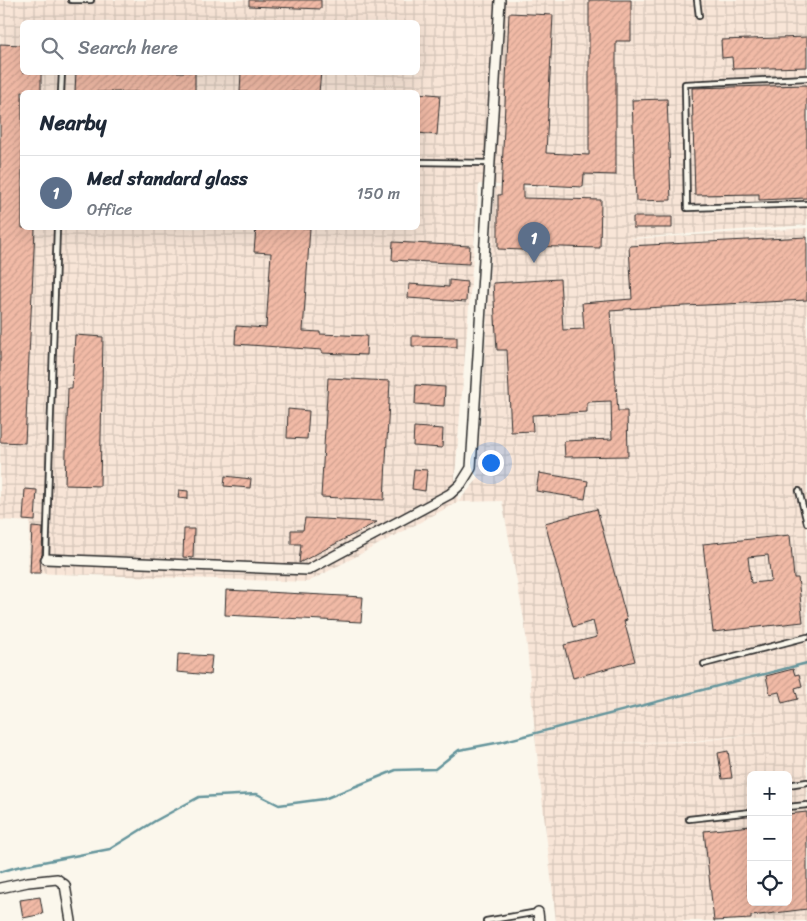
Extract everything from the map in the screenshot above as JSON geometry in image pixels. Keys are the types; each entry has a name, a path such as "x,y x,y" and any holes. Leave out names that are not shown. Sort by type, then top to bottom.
{"street":[{"path":"46,559 308,570 450,494 461,484 470,468 500,0"},
{"path":"0,888 28,882 57,879 62,881 65,885 72,921"}],"lane":[{"path":"71,0 91,0"},
{"path":"698,0 698,16"},
{"path":"61,90 62,75"},
{"path":"807,78 685,84 687,208 807,204"},
{"path":"420,162 490,163"},
{"path":"46,559 57,230"},
{"path":"799,491 807,523"},
{"path":"704,664 807,637"},
{"path":"792,784 807,782"},
{"path":"792,807 807,805"},
{"path":"689,819 747,812"},
{"path":"486,921 538,917"}],"shaded area":[{"path":"0,0 807,0 807,225 632,238 630,224 632,239 807,228 807,921 556,921 536,745 525,625 502,501 458,502 308,582 28,573 30,522 0,520","holes":["479,184 606,188 495,187 477,480 458,502 455,477","776,731 695,742 589,743 695,741"]}],"building":[{"path":"249,0 321,0 321,9 249,6"},
{"path":"589,0 631,0 631,41 616,41 616,175 584,174 583,187 523,184 523,198 601,200 600,248 523,246 523,250 498,249 498,195 501,195 509,13 553,15 546,153 589,155"},
{"path":"807,37 807,67 733,69 732,57 722,58 721,40"},
{"path":"0,44 20,45 20,75 41,75 41,90 20,90 20,230 35,230 25,443 0,442"},
{"path":"76,75 195,75 195,90 75,90"},
{"path":"241,75 321,75 319,90 240,90"},
{"path":"807,85 807,198 759,200 759,194 695,195 692,88"},
{"path":"420,93 440,95 437,135 420,133"},
{"path":"667,99 671,200 636,201 632,100"},
{"path":"633,217 672,217 672,228 633,228"},
{"path":"256,230 310,230 303,331 320,332 320,334 367,336 366,355 322,353 322,350 235,344 236,326 266,328 271,253 254,252"},
{"path":"807,237 807,300 610,311 618,411 627,411 628,456 565,457 564,441 612,439 611,401 587,402 587,412 532,415 533,431 511,432 507,350 497,350 493,283 560,279 563,330 584,329 582,303 632,299 629,246"},
{"path":"393,242 470,246 469,264 392,260"},
{"path":"449,280 467,282 466,302 408,298 409,284 449,287"},
{"path":"75,335 103,337 100,486 65,485 68,388 72,388"},
{"path":"412,336 457,337 457,347 412,346"},
{"path":"328,378 390,381 384,500 321,497"},
{"path":"416,385 445,387 444,406 415,404"},
{"path":"288,409 309,411 307,439 287,438"},
{"path":"414,427 443,429 442,448 413,446"},
{"path":"414,469 427,470 425,491 412,489"},
{"path":"539,473 588,481 585,499 536,491"},
{"path":"225,476 251,479 250,488 224,486"},
{"path":"25,489 37,490 35,521 23,520"},
{"path":"179,490 188,491 188,499 178,498"},
{"path":"597,509 627,620 624,621 635,661 573,678 564,645 597,637 593,621 573,627 545,523"},
{"path":"305,518 377,522 299,563 301,544 291,544 291,530 303,530"},
{"path":"32,527 43,528 42,555 40,558 41,573 30,573"},
{"path":"184,529 194,529 193,558 183,557"},
{"path":"790,535 794,578 798,578 803,622 713,632 703,544","holes":["768,555 771,581 751,583 748,557"]},
{"path":"226,590 363,597 361,622 225,615"},
{"path":"178,654 212,656 210,675 177,672"},
{"path":"793,669 795,675 799,674 802,686 795,688 798,699 782,703 779,692 770,694 766,676"},
{"path":"728,751 732,778 722,779 718,753"},
{"path":"807,812 807,909 751,916 751,919 714,921 704,831 747,826 747,906 792,906 792,814"},
{"path":"40,897 43,914 23,918 20,900"}],"waterway":[{"path":"0,872 110,849 199,797 257,794 279,805 324,799 396,770 435,769 459,750 501,742 807,663"}],"place":[{"name":"Med standard glass","path":"534,263"}]}
